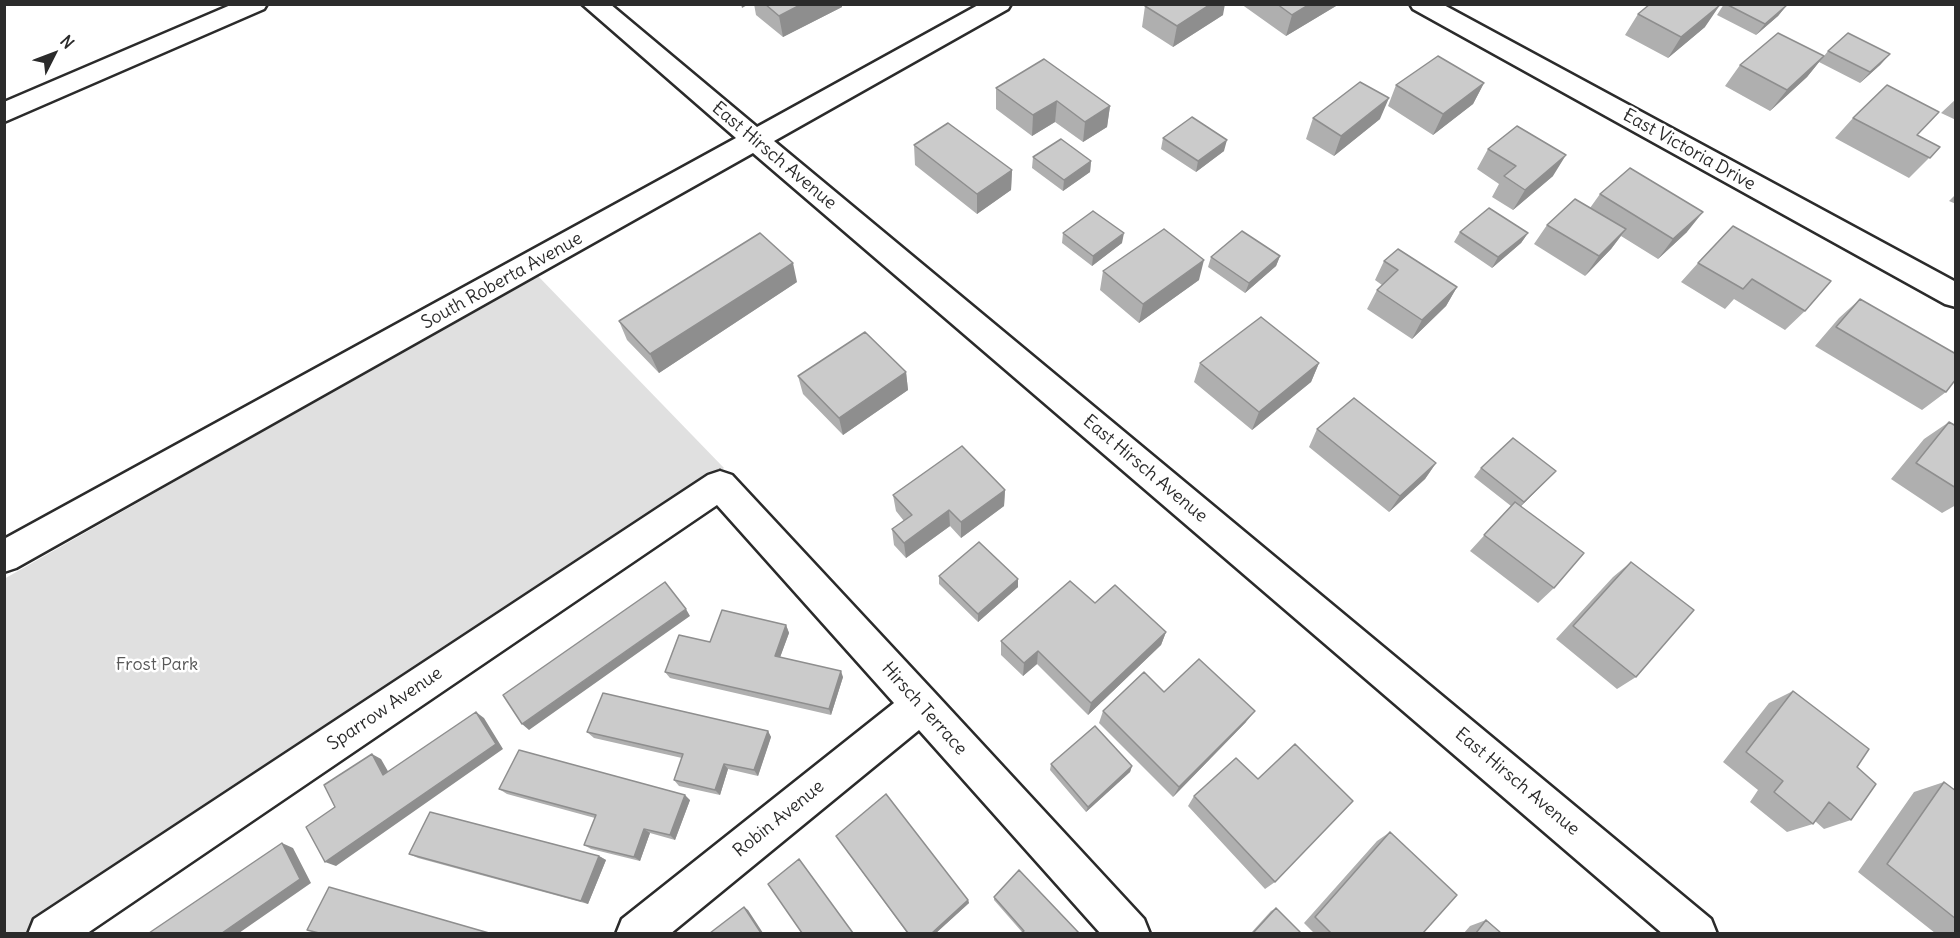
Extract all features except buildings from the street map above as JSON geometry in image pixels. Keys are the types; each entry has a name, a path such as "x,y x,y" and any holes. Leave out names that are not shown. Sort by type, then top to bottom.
{"street":[{"path":"4,113 255,4"},
{"name":"East Hirsch Avenue","path":"594,4 1696,933"},
{"name":"South Roberta Avenue","path":"4,557 999,4"},
{"name":"East Victoria Drive","path":"1422,4 1956,296"},
{"name":"Hirsch Terrace","path":"720,485 1129,933"},
{"name":"Sparrow Avenue","path":"49,933 720,485"},
{"name":"Robin Avenue","path":"637,933 921,705"}],"green space":[{"name":"Frost Park","path":"537,275 724,468 26,933 5,933 4,579"}]}
